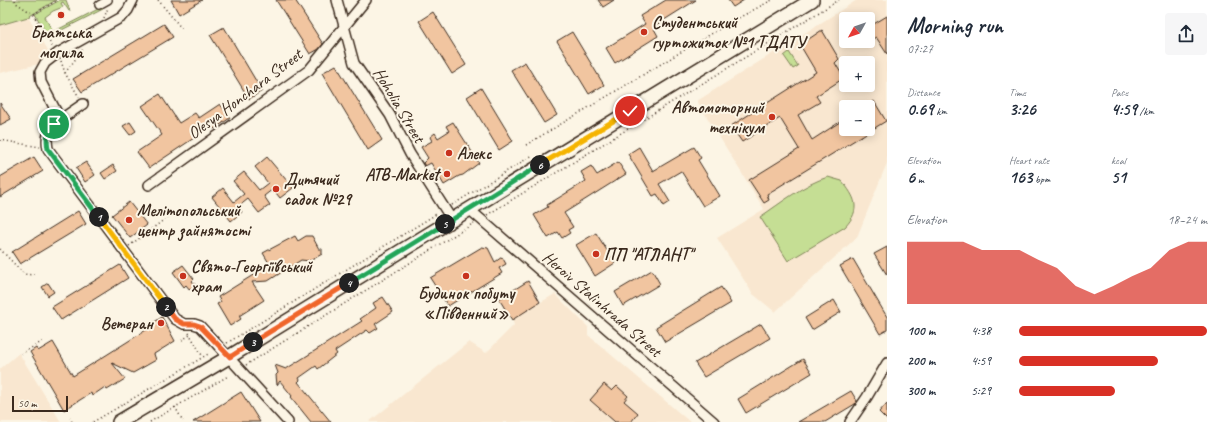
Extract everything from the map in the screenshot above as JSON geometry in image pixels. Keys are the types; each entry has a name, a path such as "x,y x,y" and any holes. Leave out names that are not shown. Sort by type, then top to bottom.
{"main road":[{"path":"119,422 230,357 448,214 469,209 812,0"}],"street":[{"path":"99,5 108,0"},
{"name":"Hoholia Street","path":"337,0 354,63 390,115 410,154 448,214"},
{"name":"Olesya Honchara Street","path":"149,185 309,70 366,0"},
{"path":"133,1 122,17 58,53 45,63 40,72 42,82 56,111 57,118 48,131 46,140 48,149 175,319 184,324 194,324 200,326 288,422"},
{"path":"54,124 83,104"},
{"name":"Heroiv Stalinhrada Street","path":"469,209 714,422"},
{"path":"850,422 887,363"}],"path":[{"path":"33,14 58,0"},
{"path":"158,0 182,28"},
{"path":"526,145 730,22 772,0"},
{"path":"243,367 480,219 839,0"},
{"path":"0,140 48,149"},
{"path":"223,345 448,214 533,155"},
{"path":"123,250 172,213"},
{"path":"0,249 24,274 34,275"},
{"path":"189,333 203,357"},
{"path":"182,340 190,335"},
{"path":"21,354 43,341"},
{"path":"93,422 210,353"},
{"path":"150,422 228,376"},
{"path":"175,407 183,421"},
{"path":"70,417 72,422"}],"shaded area":[{"path":"857,0 887,0 887,163 857,237 775,312 753,294 717,238 764,209 697,101"},
{"path":"28,17 48,50 39,64 0,73 0,25"},
{"path":"555,294 588,327 588,335 690,422 369,422 469,342 486,353 514,325 512,319"},
{"path":"19,353 61,422 0,422 0,369"}],"green space":[{"path":"0,0 56,0 28,17 0,25"},
{"path":"60,0 66,0 70,11 63,2 61,3 63,7 53,11 45,17 53,32 102,7 103,9 48,37 35,14"},
{"path":"789,52 798,66 793,69 784,56"},
{"path":"828,177 842,181 847,187 855,203 854,214 845,227 788,261 760,217 801,189"}],"building":[{"path":"171,0 202,0 179,14"},
{"path":"276,0 295,0 323,44 319,49 310,54"},
{"path":"598,0 614,0 603,7"},
{"name":"Студентський гуртожиток №1 ТДАТУ","path":"666,0 696,0 653,27 658,36 615,63 606,48 645,24 640,16"},
{"path":"728,0 744,0 733,7"},
{"path":"433,12 466,65 452,74 419,21"},
{"path":"887,16 887,54 875,38 875,23"},
{"path":"164,24 173,37 82,92 73,79"},
{"path":"224,27 262,91 249,99 210,35"},
{"name":"Автомоторний технікум","path":"822,30 839,59 835,63 839,70 839,81 816,96 820,102 798,115 812,140 839,123 839,136 862,136 767,194 769,200 764,203 749,180 799,149 780,118 742,142 731,126 816,72 800,45"},
{"path":"572,32 604,85 589,94 557,41"},
{"path":"525,62 557,115 544,123 511,70"},
{"path":"336,65 382,140 368,150 322,73"},
{"path":"481,88 513,141 499,150 467,97"},
{"path":"160,94 179,123 195,113 199,118 220,104 230,118 214,129 212,126 149,168 137,152 162,135 142,106"},
{"path":"0,103 11,119 0,125"},
{"name":"Автомоторний технікум","path":"875,103 886,121 875,128"},
{"path":"130,122 136,131 130,135 123,126"},
{"name":"Алекс","path":"453,122 479,163 463,175 444,185 431,163 425,166 423,163 428,158 421,147 432,141 430,137 435,133 438,138 449,131 446,126"},
{"path":"639,147 653,171 694,147 701,158 698,160 720,196 703,206 681,171 659,184 670,202 664,206 657,194 653,196 628,154"},
{"path":"34,157 43,171 0,197 0,177"},
{"name":"Дитячий садок №29","path":"267,157 293,188 280,198 273,189 264,196 270,205 259,213 248,199 238,207 242,212 231,221 212,197 223,188 234,202 244,194 233,181 244,172 259,190 268,183 255,167"},
{"path":"86,162 95,175 85,182 76,168"},
{"path":"618,162 626,174 564,213 573,227 568,230 570,233 562,238 558,232 548,238 534,215 548,207 547,205 586,181 581,172 591,166 597,175"},
{"path":"113,165 117,171 105,179 101,173"},
{"name":"Мелітопольський центр зайнятості","path":"129,202 147,225 130,238 112,215"},
{"path":"78,211 86,224 20,264 12,252"},
{"name":"ПП \"АТЛАНТ\"","path":"596,233 615,263 595,276 576,245"},
{"path":"295,236 298,241 306,236 312,236 319,249 322,249 322,254 310,261 301,260 268,281 252,282 264,300 239,316 241,319 230,326 217,304 221,302 218,297 258,272 256,270 269,263 263,253"},
{"name":"Будинок побуту «Південний»","path":"482,247 488,248 495,262 502,257 506,264 499,268 502,273 448,306 430,278"},
{"path":"887,247 887,275 874,254"},
{"path":"853,259 887,317 887,330 880,334 840,266"},
{"path":"120,265 128,278 61,320 52,307"},
{"name":"Свято-Георгіївський храм","path":"183,265 194,279 192,281 196,286 190,290 186,285 184,287 173,272"},
{"path":"652,270 660,284 623,306 615,292"},
{"path":"528,281 540,302 512,320 499,299"},
{"path":"48,283 54,292 48,296 42,287"},
{"path":"721,287 731,303 665,342 656,327"},
{"path":"383,297 393,312 375,324 378,328 370,333 367,330 335,351 337,354 318,369 316,366 299,378 300,380 298,382 331,422 311,422 280,381 277,385 276,375 278,373 275,365 286,369 362,321 360,319 376,308 373,303"},
{"path":"834,300 841,312 812,330 805,318"},
{"path":"162,317 175,341 154,354 156,360 133,373 112,363 125,379 107,390 105,387 92,396 91,393 64,410 30,352 36,348 38,351 53,342 73,376 154,325 153,323"},
{"path":"761,324 770,338 704,377 695,363"},
{"path":"803,359 812,373 746,413 738,399"},
{"path":"604,384 612,391 617,386 628,396 624,401 638,413 631,422 615,422 590,400"},
{"path":"851,391 857,401 855,404 825,422 798,422"},
{"path":"241,392 260,422 193,422"},
{"path":"887,403 887,420 879,412"}],"place":[{"name":"Братська могила","path":"61,15"},
{"name":"Студентський гуртожиток №1 ТДАТУ","path":"644,32"},
{"name":"Автомоторний технікум","path":"772,117"},
{"name":"Алекс","path":"449,153"},
{"name":"ATB-Market","path":"447,174"},
{"name":"Дитячий садок №29","path":"276,189"},
{"name":"Мелітопольський центр зайнятості","path":"129,220"},
{"name":"ПП \"АТЛАНТ\"","path":"596,254"},
{"name":"Свято-Георгіївський храм","path":"183,276"},
{"name":"Будинок побуту «Південний»","path":"466,276"},
{"name":"Ветеран","path":"161,323"}],"route":[{"path":"54,124 48,131 46,140 48,149 145,280 175,319 184,324 194,324 200,326 230,357 630,111"}]}
